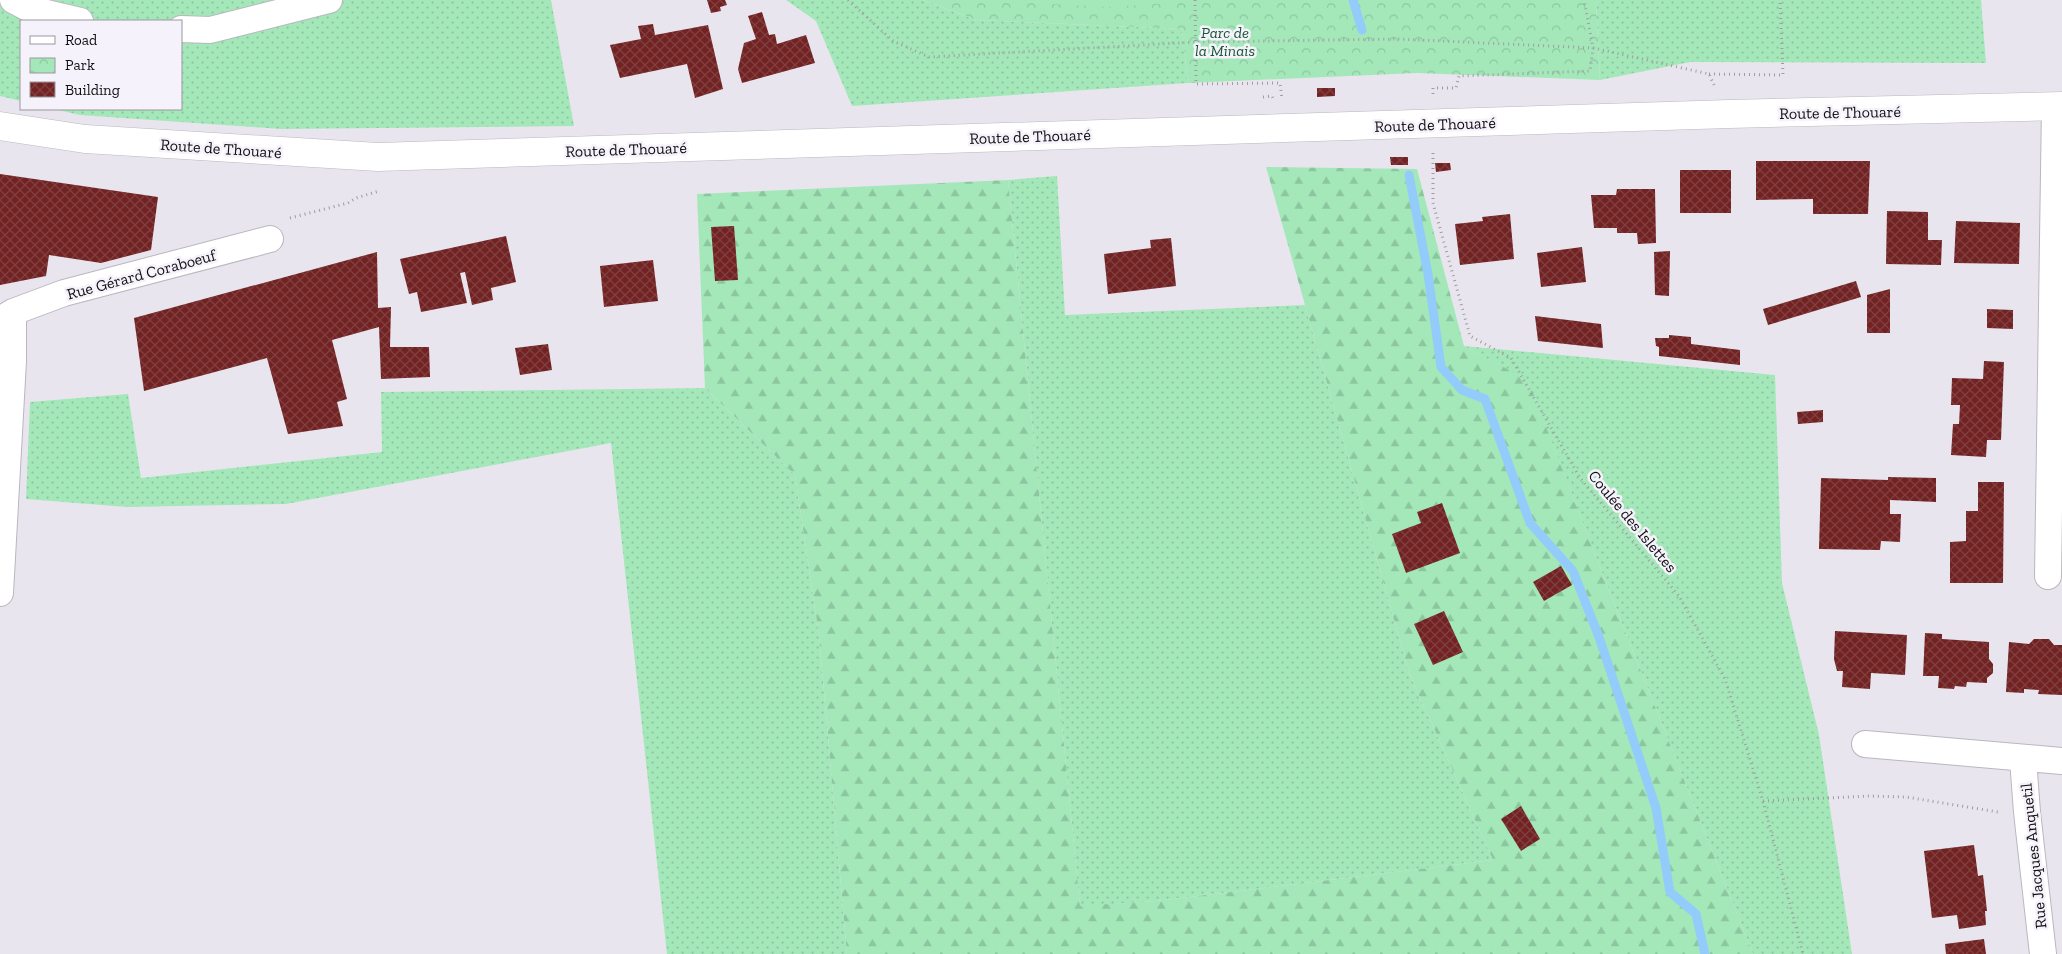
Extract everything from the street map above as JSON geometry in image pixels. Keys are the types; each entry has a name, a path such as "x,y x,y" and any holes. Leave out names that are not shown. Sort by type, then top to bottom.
{"street":[{"path":"13,0 30,9 76,20"},
{"path":"182,29 210,30 329,0"},
{"path":"2048,576 2058,106"},
{"name":"Route de Thouaré","path":"0,126 85,139 378,157 1729,114 2058,106"},
{"name":"Rue Gérard Coraboeuf","path":"0,593 14,361 6,316 64,294 270,239"},
{"name":"Rue Jacques Anquetil","path":"1865,744 2062,762"},
{"name":"Rue Jacques Anquetil","path":"2023,759 2027,812 2044,954"}],"path":[{"path":"848,0 893,41 929,56 1197,42 1399,39 1593,48 1709,74 1783,75 1780,0"},
{"path":"1195,0 1196,84 1280,83 1286,128"},
{"path":"1584,0 1593,48"},
{"name":"Coulée des Islettes","path":"1593,48 1590,70 1459,76 1456,88 1433,88 1433,203 1470,336 1511,358 1580,478 1679,596 1725,679 1763,801 1803,954"},
{"path":"1709,74 1729,114"},
{"path":"270,239 283,220 348,203 356,198 379,192"},
{"path":"1763,801 1869,796 1906,797 1976,809 2010,813 2027,812"}],"green space":[{"path":"0,0 551,0 574,126 281,129 80,115 58,110 182,110 182,20 20,20 20,101 0,96"},
{"path":"786,0 923,0 976,20 1182,29 1188,83 852,106 816,21"},
{"name":"Parc de la Minais","path":"923,0 1596,0 1600,80 1417,73 1188,83 1182,29 976,20"},
{"path":"961,0 1194,0 1194,1 1113,7"},
{"path":"1596,0 1981,0 1986,63 1690,62 1600,80"},
{"path":"1266,167 1417,169 1464,346 1528,380 1753,954 847,954 819,635 795,475 705,388 697,194 1008,180 1080,906 1156,901 1493,860 1409,673"},
{"path":"1057,176 1065,315 1305,305 1409,673 1493,860 1156,901 1080,907 1008,180"},
{"path":"1464,346 1775,375 1782,583 1819,735 1852,954 1753,954 1528,381"},
{"path":"705,388 795,475 819,635 847,954 667,954 611,443 286,504 127,507 26,499 30,402 128,394 141,478 382,452 381,392"}],"building":[{"path":"707,0 725,0 727,5 720,7 721,11 711,13"},
{"path":"762,12 769,35 775,34 777,44 806,35 815,63 742,83 738,69 744,43 756,39 748,16"},
{"path":"653,24 655,35 708,25 723,89 695,98 687,64 620,78 610,45 641,39 638,26"},
{"path":"1317,88 1335,88 1335,96 1317,97"},
{"path":"1390,157 1408,157 1408,165 1391,165"},
{"path":"1756,161 1870,161 1868,214 1813,214 1813,199 1756,200"},
{"path":"1435,163 1450,163 1451,170 1436,172"},
{"path":"1680,170 1731,170 1731,213 1680,213"},
{"path":"0,174 158,197 151,250 101,263 49,255 46,276 0,285"},
{"path":"1617,189 1655,189 1656,243 1638,244 1637,233 1617,233 1617,228 1594,228 1591,195 1616,195"},
{"path":"1887,211 1928,212 1928,240 1942,240 1941,265 1886,264"},
{"path":"1510,214 1514,259 1460,265 1455,224 1483,221 1482,217"},
{"path":"1956,221 2020,223 2019,264 1954,263"},
{"path":"734,226 738,280 715,281 711,227"},
{"path":"506,236 516,282 491,288 493,300 472,305 465,272 460,273 467,303 421,312 417,292 409,294 400,259"},
{"path":"1171,238 1176,286 1108,294 1104,254 1151,248 1150,240"},
{"path":"1582,247 1586,282 1541,287 1537,253"},
{"path":"1670,251 1669,296 1655,295 1654,252"},
{"path":"377,252 378,308 391,307 390,347 429,347 430,377 381,379 379,327 332,340 347,399 337,402 343,426 288,434 267,358 144,391 134,318"},
{"path":"653,260 658,301 604,307 600,266"},
{"path":"1856,281 1861,297 1768,325 1763,309"},
{"path":"1890,289 1890,333 1867,333 1867,295"},
{"path":"1987,309 2013,310 2013,329 1987,328"},
{"path":"1535,316 1601,324 1603,348 1538,341"},
{"path":"1669,335 1691,337 1691,344 1740,350 1740,365 1659,356 1659,347 1656,346 1655,338 1669,338"},
{"path":"548,344 552,370 520,375 515,348"},
{"path":"1984,361 2004,362 2001,440 1987,440 1986,457 1951,455 1953,424 1959,424 1960,405 1951,405 1952,378 1983,379"},
{"path":"1823,410 1823,422 1798,424 1797,412"},
{"path":"1888,477 1936,478 1936,502 1890,500 1890,514 1901,514 1900,542 1881,541 1880,550 1819,549 1821,478 1888,480"},
{"path":"1978,482 2004,482 2003,583 1950,583 1950,542 1966,541 1966,511 1978,511"},
{"path":"1442,503 1460,553 1406,573 1392,534 1421,523 1417,512"},
{"path":"1561,566 1572,585 1544,601 1533,582"},
{"path":"1444,611 1463,652 1433,665 1414,624"},
{"path":"1835,631 1907,635 1905,675 1871,673 1870,689 1842,687 1843,671 1837,671 1834,659"},
{"path":"1925,633 1942,634 1942,639 1989,642 1989,659 1993,664 1993,673 1987,678 1987,683 1967,682 1966,687 1955,686 1954,689 1938,688 1939,676 1923,676"},
{"path":"2034,639 2049,639 2054,645 2062,645 2062,695 2038,694 2039,690 2024,689 2024,693 2006,692 2009,642 2029,644"},
{"path":"1521,806 1540,839 1521,851 1501,819"},
{"path":"1974,845 1978,876 1983,875 1987,911 1985,911 1986,925 1959,929 1957,915 1932,918 1924,851"},
{"path":"1984,939 1986,954 1946,954 1945,944"}],"waterway":[{"path":"1353,0 1362,30"},
{"path":"1409,175 1428,274 1441,367 1462,390 1485,399 1530,523 1573,571 1599,637 1656,808 1670,892 1696,914 1705,954"}]}
